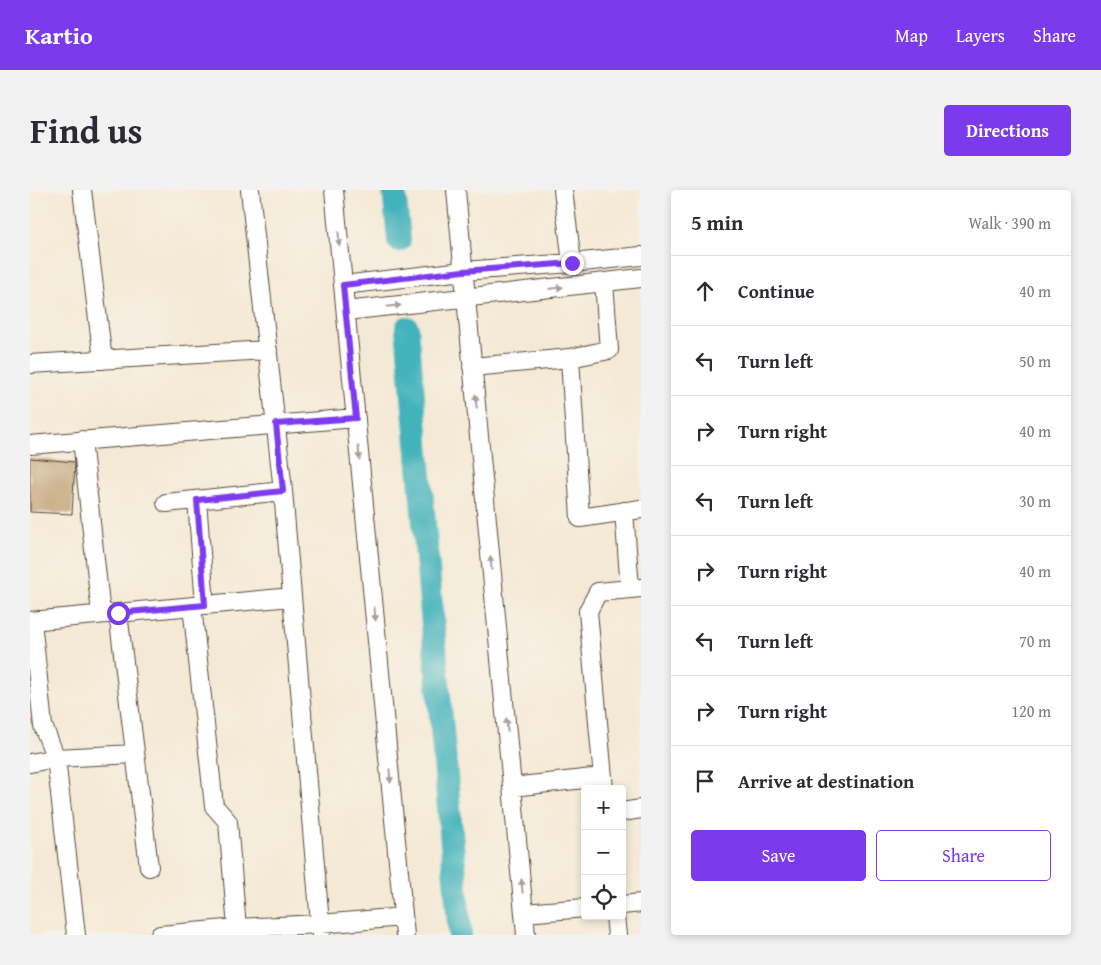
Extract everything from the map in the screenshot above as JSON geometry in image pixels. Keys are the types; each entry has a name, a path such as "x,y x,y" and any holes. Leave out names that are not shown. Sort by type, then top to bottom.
{"street":[{"path":"82,190 103,360"},
{"path":"250,190 283,491 320,930"},
{"path":"334,190 405,935"},
{"path":"456,190 526,935"},
{"path":"563,190 572,263"},
{"path":"343,285 463,271 641,256"},
{"path":"346,311 641,278"},
{"path":"472,367 570,358 610,350 604,282"},
{"path":"30,364 268,350"},
{"path":"512,787 603,783 588,611 598,592 636,589 632,510 580,518 570,358"},
{"path":"30,445 356,418"},
{"path":"82,440 135,754 149,868"},
{"path":"166,503 283,491"},
{"path":"197,500 199,606 214,806 228,822 237,928"},
{"path":"76,935 56,758 43,726 31,621 292,597"},
{"path":"30,763 56,758 135,754"},
{"path":"626,811 641,809"},
{"path":"626,905 641,903"},
{"path":"524,913 581,908"},
{"path":"160,935 237,928 320,930 403,917"},
{"path":"615,920 616,935"}],"building":[{"path":"30,458 75,462 72,514 30,512"}],"waterway":[{"path":"394,190 399,240"},
{"path":"407,328 460,935"}],"route":[{"path":"118,613 205,605 197,500 283,491 276,424 356,418 343,285 463,271 572,263"}]}
